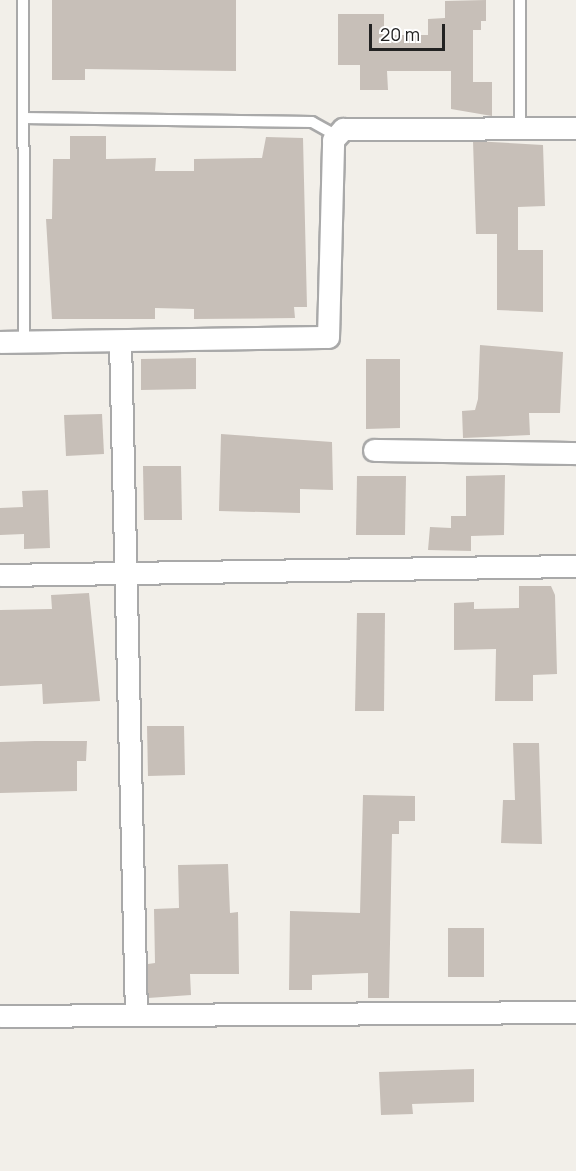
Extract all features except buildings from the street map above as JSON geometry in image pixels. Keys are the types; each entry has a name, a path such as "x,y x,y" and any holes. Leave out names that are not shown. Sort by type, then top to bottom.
{"street":[{"path":"0,342 328,337 333,140 343,129 576,128"},
{"path":"120,341 136,1016"},
{"path":"374,450 576,453"},
{"path":"0,575 125,577 576,566"},
{"path":"0,1016 576,1012"}],"lane":[{"path":"23,0 24,342"},
{"path":"520,0 520,130"},
{"path":"23,118 312,122 337,136"}]}
